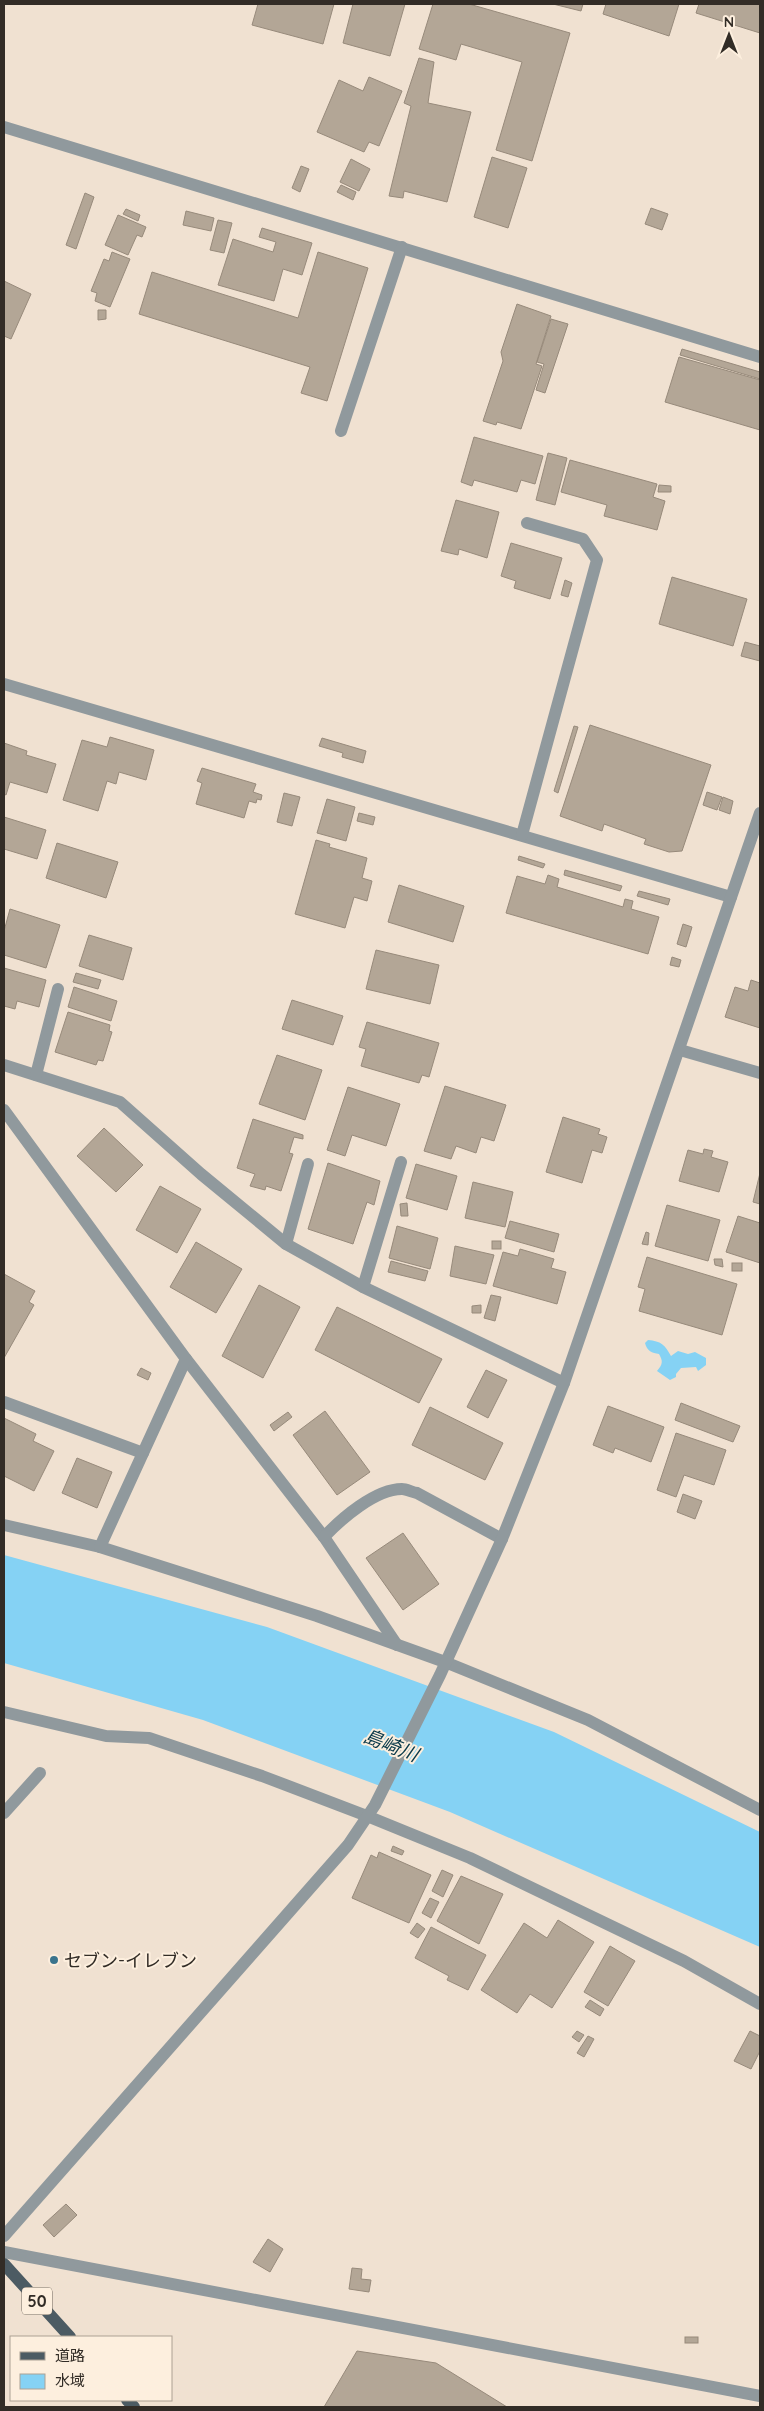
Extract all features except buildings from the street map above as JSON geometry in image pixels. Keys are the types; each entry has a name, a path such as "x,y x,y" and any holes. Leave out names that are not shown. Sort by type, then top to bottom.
{"main road":[{"name":"50","path":"4,2264 69,2336"}],"street":[{"path":"4,127 760,357"},
{"path":"341,431 402,247"},
{"path":"522,835 597,560 583,539 527,523"},
{"path":"4,684 730,896"},
{"path":"4,2236 341,1852 375,1805 440,1676 502,1539 564,1383 760,813"},
{"path":"36,1075 58,989"},
{"path":"680,1050 760,1073"},
{"path":"4,1065 120,1102 201,1174 286,1244 364,1287 564,1383"},
{"path":"4,1110 186,1359 324,1537 396,1645"},
{"path":"364,1287 401,1162"},
{"path":"286,1244 308,1164"},
{"path":"100,1547 186,1359"},
{"path":"4,1402 143,1453"},
{"path":"324,1537 340,1520 383,1493 403,1489 416,1493 502,1539"},
{"path":"4,1525 100,1547 317,1616 445,1662 588,1720 760,1810"},
{"path":"4,1712 106,1736 149,1738 262,1776 367,1816 488,1866 684,1961 760,2004"},
{"path":"4,1813 40,1773"},
{"path":"4,2252 760,2396"}],"water":[{"path":"648,1340 662,1344 671,1356 678,1351 688,1354 695,1352 706,1358 706,1365 698,1371 696,1367 681,1368 676,1377 670,1380 657,1371 662,1362 659,1354 648,1350 645,1343"},
{"name":"島崎川","path":"4,1555 267,1627 554,1732 760,1832 760,1947 450,1812 203,1720 4,1663"}],"place":[{"name":"セブン-イレブン","path":"54,1960"}]}
